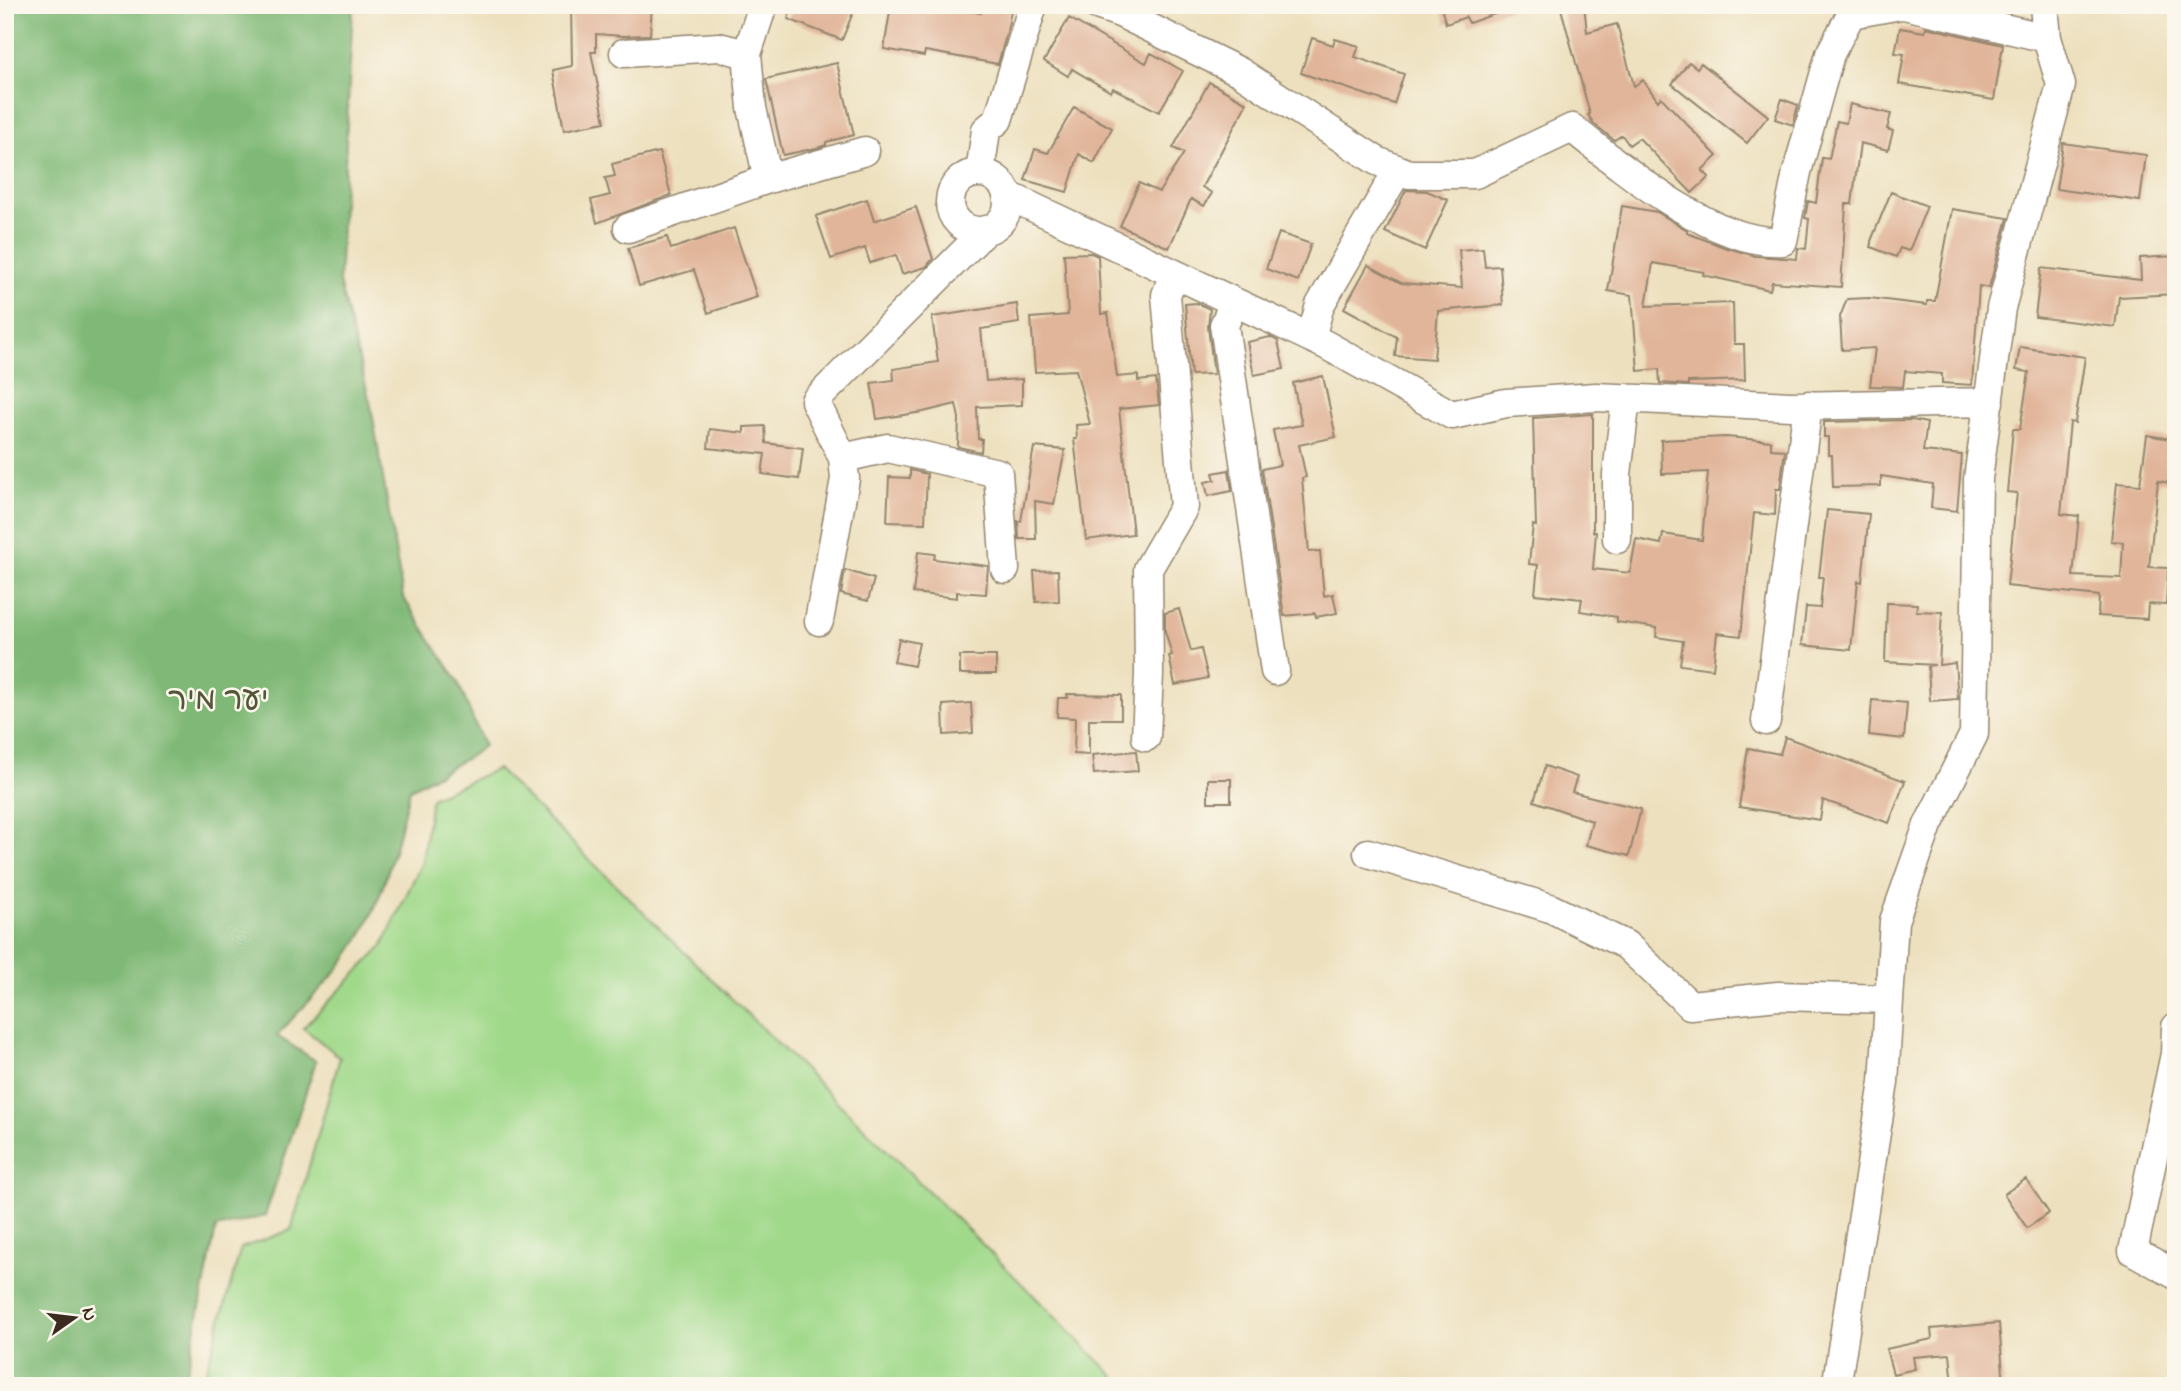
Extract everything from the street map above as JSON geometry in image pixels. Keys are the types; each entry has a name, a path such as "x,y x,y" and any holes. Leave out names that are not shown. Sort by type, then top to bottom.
{"street":[{"path":"763,5 747,54 752,108 768,179"},
{"path":"818,621 845,479 843,458 815,401 994,200 986,130 998,120 1033,5"},
{"path":"1097,5 1120,13 1240,72 1377,161 1409,174 1475,174 1572,128 1630,174 1706,222 1764,242 1783,241 1797,172 1830,54 1851,14 1903,5 2047,38"},
{"path":"1840,1386 1840,1361 1884,1082 1894,921 1928,825 1974,734 1978,479 2001,307 2061,85 2047,38 2044,5"},
{"path":"624,53 719,47 747,54"},
{"path":"628,228 768,179 864,151"},
{"path":"1311,338 1320,305 1398,170"},
{"path":"994,200 1024,219 1072,223 1311,338 1452,415 1506,403 1596,397 1808,405 1989,402"},
{"path":"1146,737 1149,674 1148,569 1184,507 1166,295 1174,274"},
{"path":"1234,303 1224,325 1275,671"},
{"path":"1617,539 1617,474 1626,398"},
{"path":"1766,722 1808,405"},
{"path":"843,458 888,448 998,473 1004,569"},
{"path":"1368,853 1550,908 1626,945 1690,1005 1778,996 1889,999"},
{"path":"2176,1027 2175,1054 2133,1251 2176,1275"}],"green space":[{"name":"יער מיר","path":"5,5 353,5 339,282 371,406 403,597 457,680 484,746 410,789 382,890 365,929 337,971 277,1036 316,1061 265,1216 216,1228 184,1386 5,1386"},
{"path":"497,769 1124,1386 202,1386 241,1248 291,1230 340,1057 303,1028 382,947 422,862 431,798"}],"building":[{"path":"571,5 652,5 650,35 596,34 596,52 591,52 605,122 564,130 553,70 572,66"},
{"path":"793,5 856,5 842,40 788,19"},
{"path":"891,5 940,5 981,13 982,5 1012,5 998,64 925,51 924,56 884,49"},
{"path":"1440,5 1511,5 1512,8 1469,23 1466,17 1446,24"},
{"path":"1560,5 1584,5 1587,32 1617,24 1634,86 1643,80 1658,101 1661,97 1717,156 1702,170 1709,177 1692,193 1639,138 1629,145 1622,135 1614,140 1594,124 1588,115 1590,114"},
{"path":"1069,18 1146,63 1151,53 1183,71 1159,112 1113,88 1111,92 1072,69 1068,76 1044,61"},
{"path":"1926,27 2003,45 1994,100 1899,84 1904,54 1895,53 1900,28 1925,32"},
{"path":"1312,38 1333,45 1335,39 1359,46 1355,57 1404,74 1394,104 1301,73"},
{"path":"1689,62 1697,68 1701,63 1768,116 1747,143 1672,84"},
{"path":"837,63 854,135 826,142 826,145 817,148 783,155 766,79"},
{"path":"1209,82 1247,103 1202,187 1212,193 1204,206 1191,199 1169,248 1120,226 1139,183 1159,192 1184,153 1173,148"},
{"path":"1782,99 1798,105 1793,125 1775,119"},
{"path":"1850,104 1891,114 1887,129 1893,131 1888,150 1860,143 1852,204 1846,204 1841,287 1772,282 1770,290 1703,275 1704,272 1653,263 1646,306 1733,303 1734,344 1744,344 1745,380 1688,382 1688,385 1660,383 1659,369 1638,371 1632,295 1608,291 1622,206 1657,212 1687,230 1687,233 1724,247 1755,256 1797,259 1798,248 1806,249 1809,219 1805,218 1808,201 1816,203 1822,158 1829,159 1837,121 1846,123"},
{"path":"1074,107 1112,128 1094,163 1079,154 1067,192 1025,180 1035,149 1048,153"},
{"path":"2063,143 2146,155 2140,201 2056,189"},
{"path":"659,152 671,195 597,223 591,200 610,195 605,178 615,176 612,164"},
{"path":"1406,190 1427,191 1448,200 1425,250 1385,232"},
{"path":"1891,192 1927,206 1909,251 1900,248 1896,257 1871,247"},
{"path":"867,199 874,221 916,207 933,259 926,267 902,274 896,255 870,263 865,248 831,259 816,216"},
{"path":"1952,209 2008,218 1989,288 1979,286 1972,385 1942,383 1942,374 1905,371 1903,387 1870,386 1875,348 1842,350 1840,317 1847,299 1869,298 1927,305 1927,301 1935,301"},
{"path":"734,228 757,297 708,313 694,270 639,286 628,248 667,237 671,249"},
{"path":"1279,233 1311,244 1298,281 1266,269"},
{"path":"1483,248 1485,267 1500,266 1503,305 1438,311 1434,359 1395,356 1397,337 1344,308 1368,265 1401,283 1462,288 1459,250"},
{"path":"1091,253 1098,256 1101,314 1108,313 1117,377 1138,375 1138,381 1156,379 1159,405 1119,409 1133,534 1086,540 1074,439 1077,439 1076,425 1090,424 1076,370 1035,372 1031,318 1068,315 1064,254"},
{"path":"2176,256 2176,294 2119,297 2115,327 2035,317 2041,268 2141,280 2140,258"},
{"path":"1197,303 1210,309 1208,327 1214,374 1191,375 1185,304"},
{"path":"1017,304 1019,323 981,329 986,381 1022,379 1022,405 977,407 978,439 982,439 981,452 958,447 959,418 956,404 877,419 871,383 894,380 893,369 938,362 932,317"},
{"path":"1270,337 1278,341 1284,369 1254,375 1247,342"},
{"path":"2020,347 2085,357 2075,423 2070,422 2061,514 2079,516 2073,576 2121,578 2123,542 2111,541 2117,483 2140,485 2147,435 2176,440 2176,484 2158,481 2149,567 2168,568 2166,605 2148,604 2147,619 2098,616 2099,596 2007,586 2017,493 2007,492 2013,429 2020,429 2029,372 2016,370"},
{"path":"1323,376 1336,437 1299,445 1306,477 1302,478 1309,552 1320,551 1324,596 1333,594 1337,613 1316,617 1315,613 1284,616 1262,469 1280,465 1273,430 1302,425 1293,383"},
{"path":"1593,414 1593,532 1596,532 1593,569 1630,573 1636,539 1661,544 1663,534 1702,540 1708,472 1662,474 1661,440 1726,437 1771,441 1771,449 1785,450 1780,489 1776,489 1775,515 1754,513 1741,636 1717,633 1713,669 1680,665 1683,641 1656,637 1657,628 1617,622 1617,617 1580,611 1582,599 1535,594 1538,565 1529,564 1533,525 1536,526 1533,418"},
{"path":"1911,420 1927,423 1923,451 1962,455 1957,511 1931,508 1933,484 1881,476 1881,486 1833,487 1832,455 1828,455 1828,437 1824,437 1824,422"},
{"path":"765,426 766,443 803,448 799,479 762,474 765,454 708,448 710,429 744,433 744,427"},
{"path":"1034,447 1065,450 1054,504 1035,501 1036,539 1019,539 1018,521 1021,521"},
{"path":"910,470 927,474 925,523 887,522 889,477 910,478"},
{"path":"1229,470 1232,491 1208,496 1205,482 1215,480 1213,473"},
{"path":"1827,510 1869,514 1862,582 1858,581 1851,650 1802,645 1806,607 1820,608 1823,577 1819,577"},
{"path":"918,552 935,554 934,559 988,566 986,594 957,592 957,598 913,593"},
{"path":"845,570 874,579 868,601 841,594"},
{"path":"1058,570 1059,601 1036,602 1034,571"},
{"path":"1887,603 1917,604 1916,611 1942,612 1939,665 1955,663 1958,699 1930,701 1928,666 1935,665 1885,662"},
{"path":"1179,609 1191,651 1201,649 1208,678 1175,685 1169,656 1172,655 1165,631 1165,613"},
{"path":"899,639 919,643 914,666 894,662"},
{"path":"960,656 996,656 996,674 960,674"},
{"path":"1067,694 1121,695 1121,719 1089,719 1089,755 1074,754 1075,718 1057,717 1058,698 1068,698"},
{"path":"1872,700 1907,703 1904,739 1869,735"},
{"path":"971,703 973,733 944,735 943,705"},
{"path":"1785,737 1905,781 1889,823 1823,800 1820,820 1739,807 1748,748 1780,754"},
{"path":"1136,751 1138,771 1094,774 1092,755"},
{"path":"1545,766 1577,777 1572,792 1641,809 1629,856 1586,845 1592,821 1534,801"},
{"path":"1208,779 1231,779 1231,802 1208,802"},
{"path":"2026,1179 2049,1213 2027,1228 2004,1194"},
{"path":"1999,1323 2004,1386 1953,1386 1950,1354 1913,1357 1915,1369 1893,1374 1886,1349 1932,1339 1931,1329"}]}
